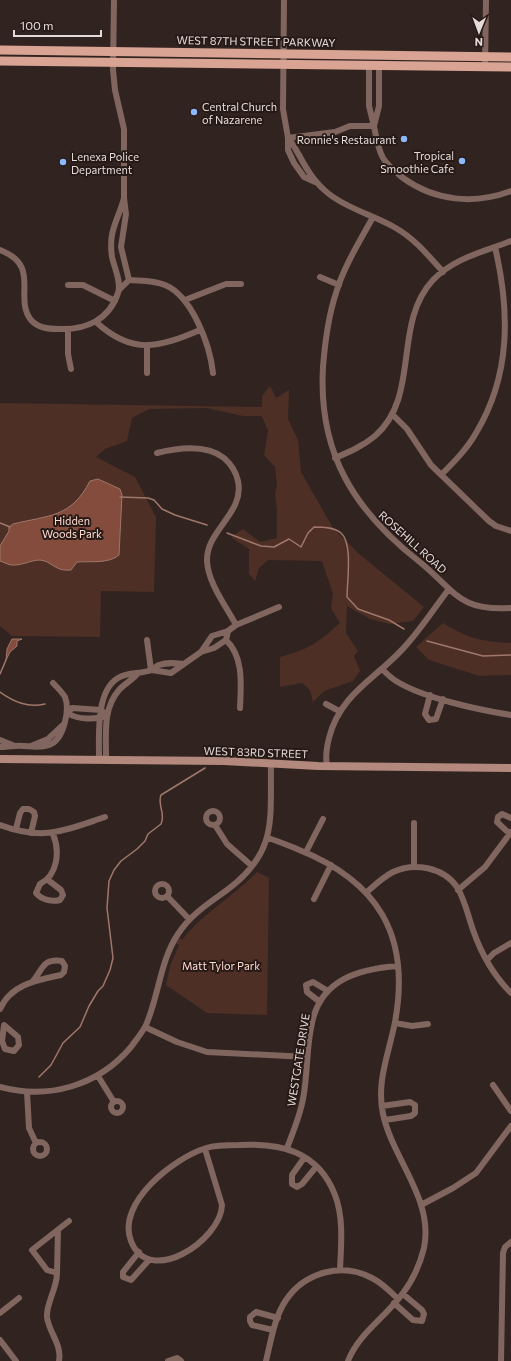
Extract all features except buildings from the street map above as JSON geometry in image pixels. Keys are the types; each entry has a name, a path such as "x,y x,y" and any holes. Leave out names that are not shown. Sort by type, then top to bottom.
{"main road":[{"name":"WEST 87TH STREET PARKWAY","path":"0,50 511,57"},
{"path":"369,65 383,60 403,60 415,56"},
{"name":"WEST 87TH STREET PARKWAY","path":"0,61 511,67"}],"street":[{"path":"114,0 113,62 115,90 124,130 124,198 126,221 121,246 128,280"},
{"path":"284,0 283,109 288,138 288,150 294,163 304,177 315,182 340,202 373,217 408,236 421,247 443,272"},
{"path":"485,66 486,0"},
{"path":"369,65 369,106 377,143 383,158 393,170 410,183 426,191 447,198 467,200 498,196 511,191"},
{"path":"374,126 379,106 379,66"},
{"path":"288,138 335,132 350,126 374,126"},
{"path":"119,290 112,256 111,238 112,229 124,198"},
{"name":"ROSEHILL ROAD","path":"327,765 326,760 328,741 339,712 356,691 408,644 449,589 380,527 351,490 335,458 327,432 322,387 328,328 339,285 373,217"},
{"path":"335,458 359,447 375,436 392,414 401,391 410,325 415,311 429,286 443,272 464,258 511,241"},
{"path":"441,475 466,448 476,433 485,416 498,377 506,336 506,318 502,277 495,247"},
{"path":"0,250 15,258 21,265 25,281 25,305 31,319 44,328 68,330 83,328 96,322 108,312 115,301 119,290 128,280"},
{"path":"320,277 339,285"},
{"path":"128,280 160,283 177,292 185,300 193,313 212,358 213,373"},
{"path":"68,284 83,285 115,301"},
{"path":"185,300 226,284 241,284"},
{"path":"96,322 106,331 123,341 137,345 172,342 200,330"},
{"path":"68,330 68,354 72,369"},
{"path":"147,345 147,374"},
{"path":"392,414 408,429 427,459 441,475 489,521 496,526 511,531"},
{"path":"157,453 175,449 203,449 220,455 227,461 237,477 238,495 234,508 215,534 208,552 207,562 210,576 236,625"},
{"path":"449,589 466,603 474,606 511,608"},
{"path":"201,652 212,636 228,631 236,625 279,607"},
{"path":"151,670 171,673 201,652 214,648 226,640 228,631"},
{"path":"146,640 151,670"},
{"path":"226,640 235,653 240,671 240,708"},
{"path":"138,673 117,692 109,707 107,715 106,756 103,760 99,756 101,710 106,695 118,678 129,674 151,670 166,663 184,664"},
{"path":"382,669 395,681 430,695 479,709 511,715"},
{"path":"53,683 64,696 68,713 72,716 100,718 107,715"},
{"path":"430,695 425,714 429,720 436,718 443,699"},
{"path":"326,704 339,712"},
{"path":"0,747 31,746 48,739 63,725 72,708 101,710 107,715"},
{"path":"0,740 14,746"},
{"name":"WEST 83RD STREET","path":"0,759 511,768"},
{"path":"0,1087 27,1092 62,1090 98,1076 126,1052 145,1027 155,1000 171,945 189,919 241,878 261,854 268,838 270,823 270,764"},
{"path":"16,829 20,813 23,809 29,809 34,812 36,816 31,833"},
{"path":"458,890 485,867 510,833 497,822 498,817 502,814 511,818"},
{"path":"0,825 31,833 53,834 105,817"},
{"path":"306,852 323,819"},
{"path":"414,823 414,866"},
{"path":"215,825 227,844 252,866"},
{"path":"48,880 56,863 57,856 53,834"},
{"path":"268,838 306,852 348,876 366,892 387,925 395,944 400,987 395,1023 381,1086 382,1106 391,1140 421,1205 424,1222 424,1246 416,1273 398,1299 361,1339 348,1361"},
{"path":"314,899 331,865"},
{"path":"366,892 392,872 414,866 442,874 458,890 476,938 487,960 511,993"},
{"path":"167,896 189,919"},
{"path":"487,960 494,953 511,944"},
{"path":"1,1006 17,989 33,981 61,975 64,972 65,966 62,961 56,960 47,962 42,966 33,981"},
{"name":"WESTGATE DRIVE","path":"287,1148 302,1104 312,1022 320,1002 340,981 355,973 398,966"},
{"name":"WESTGATE DRIVE","path":"320,1002 307,992 306,985 308,982 313,982 328,992"},
{"path":"395,1023 412,1026 428,1024"},
{"path":"145,1027 177,1042 207,1052 308,1057"},
{"path":"98,1076 114,1102"},
{"path":"493,1085 511,1111"},
{"path":"27,1092 28,1128 36,1143"},
{"path":"382,1106 410,1102 415,1105 416,1109 415,1114 411,1116 385,1120"},
{"path":"421,1205 453,1188 476,1173 511,1126"},
{"path":"205,1148 222,1205 222,1214 214,1228 181,1256 169,1260 149,1260 134,1248 130,1239 129,1220 138,1199 174,1164 205,1148 223,1145 258,1144 287,1148 304,1158 316,1167 332,1188 338,1206 340,1270"},
{"path":"304,1158 292,1175 292,1184 297,1186 302,1184 316,1167"},
{"path":"57,1273 47,1270 32,1250 69,1221"},
{"path":"58,1230 57,1283 47,1309 47,1316 59,1345 61,1353 59,1361"},
{"path":"501,1361 503,1252 505,1247 511,1242"},
{"path":"139,1252 123,1272 123,1277 126,1280 131,1280 134,1278 149,1260"},
{"path":"266,1361 274,1330 286,1300 299,1285 316,1275 340,1270 356,1272 373,1278 398,1299"},
{"path":"0,1314 19,1298"},
{"path":"274,1330 252,1325 250,1317 256,1312 278,1318"},
{"path":"0,1340 16,1361"},
{"path":"168,1361 177,1358 181,1361"}],"green space":[{"name":"Hidden Woods Park","path":"270,386 276,398 289,390 288,419 298,440 301,472 333,528 358,553 424,607 413,621 390,624 370,619 347,606 346,633 358,651 354,656 360,671 353,681 324,691 313,702 310,690 302,683 280,687 280,657 306,648 325,636 340,623 331,608 333,594 322,561 268,560 259,568 255,581 249,574 249,549 231,537 243,529 260,542 277,538 277,509 275,495 277,485 275,467 264,455 268,431 262,416 243,416 207,408 149,409 132,418 127,441 105,449 96,457 135,477 156,517 154,592 101,591 100,637 12,636 0,626 0,403 262,407 262,396"},
{"path":"443,623 467,636 492,642 511,643 511,675 480,676 429,660 416,647"},
{"name":"Matt Tylor Park","path":"257,872 269,878 267,1015 207,1013 166,985 170,966 179,945 176,943 179,938 182,940 200,921"}],"shaded area":[{"path":"98,479 120,489 122,495 119,555 110,560 99,562 77,562 71,570 57,568 48,562 40,560 15,565 9,565 0,561 0,546 9,531 9,527 13,524 58,513 75,502 83,493 90,481"},
{"path":"12,639 22,639 17,641 17,646 10,652 6,660 7,649"}],"waterway":[{"path":"120,497 148,498 154,500 162,509 175,515 207,525"},
{"path":"0,523 10,527"},
{"path":"227,533 261,546 274,547 289,539 301,547 308,533 314,527 328,528 338,531 345,538 347,545 347,597 358,609 389,620 404,629"},
{"path":"427,641 483,656 511,655"},
{"path":"0,674 6,660"},
{"path":"0,692 11,699 27,705 45,704"},
{"path":"39,1077 51,1065 63,1043 80,1027 89,1006 98,991 103,986 110,970 113,958 107,908 109,881 114,870 121,861 145,841 148,834 161,824 163,816 160,802 161,795 205,768"}],"place":[{"name":"Central Church of Nazarene","path":"194,112"},
{"name":"Ronnie's Restaurant","path":"404,139"},
{"name":"Tropical Smoothie Cafe","path":"462,161"},
{"name":"Lenexa Police Department","path":"63,162"}]}
